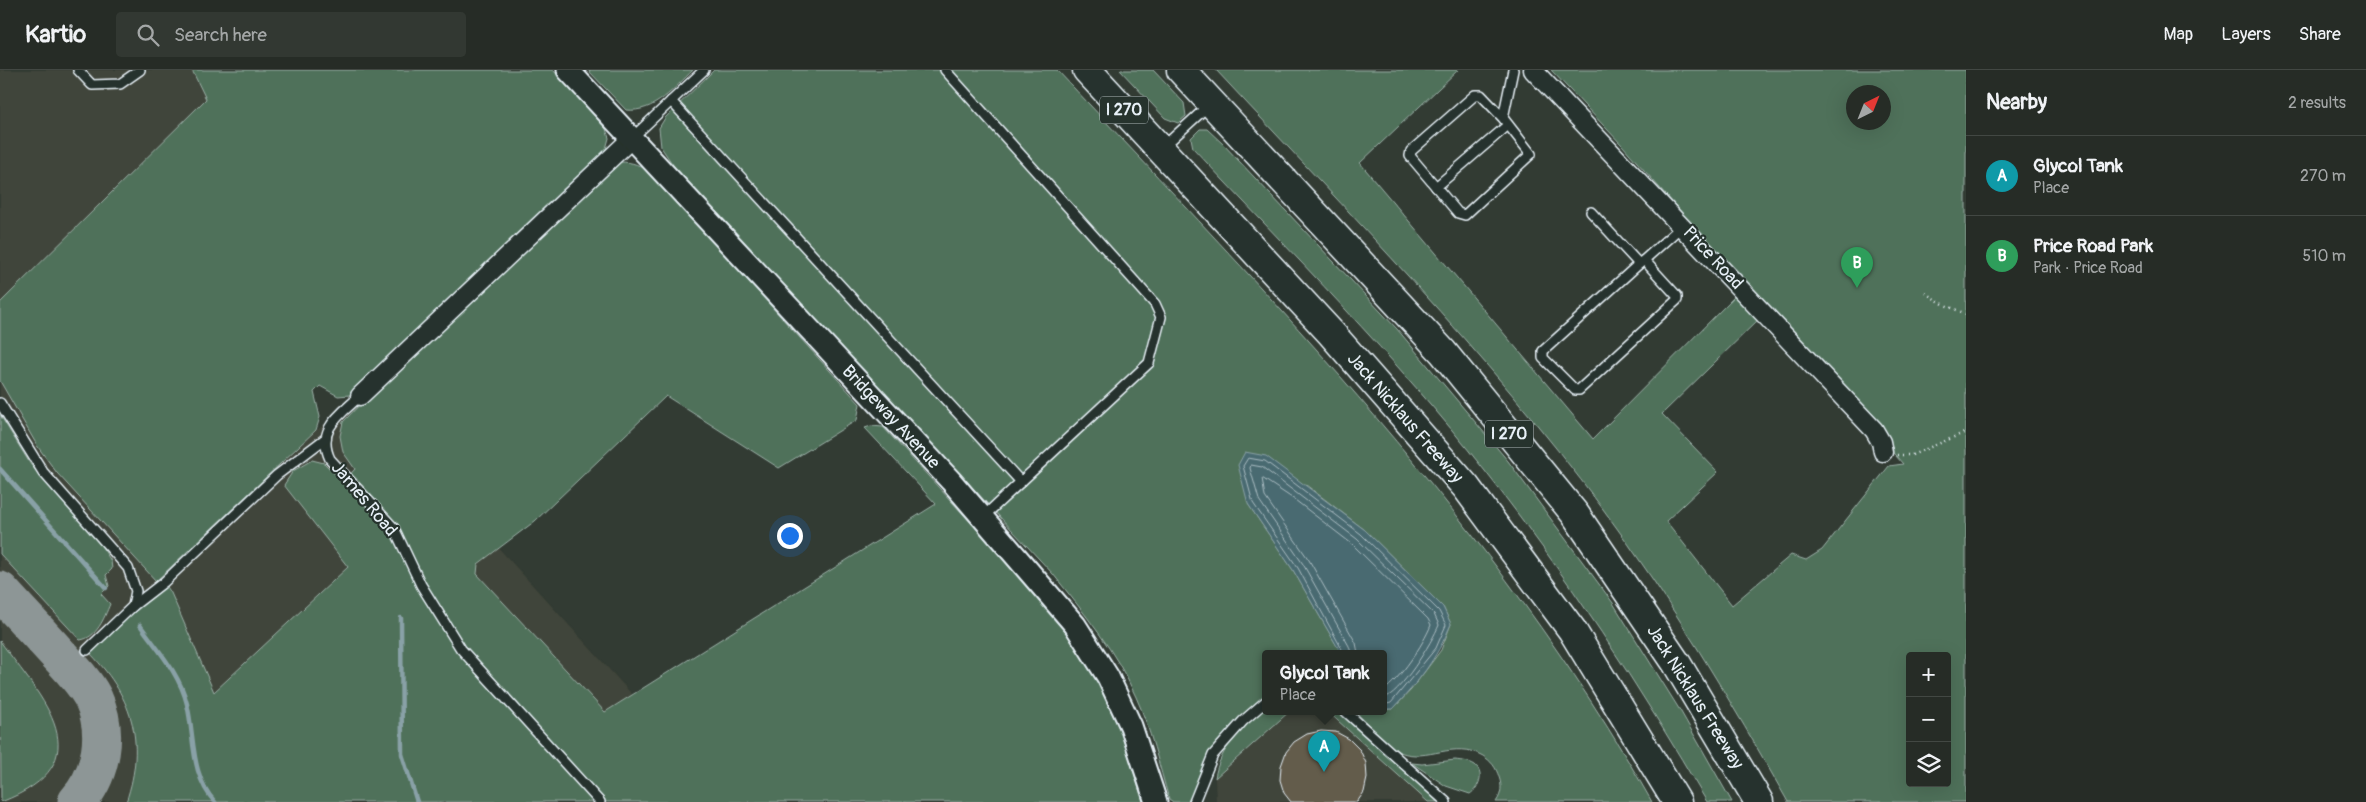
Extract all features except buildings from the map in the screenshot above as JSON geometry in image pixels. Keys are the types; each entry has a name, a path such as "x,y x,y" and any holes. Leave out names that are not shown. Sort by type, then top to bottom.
{"highway":[{"name":"Jack Nicklaus Freeway","path":"1088,70 1331,333 1466,487 1572,630 1677,802"},
{"name":"Jack Nicklaus Freeway","path":"1181,70 1442,352 1575,514 1677,664 1759,802"}],"street":[{"name":"Bridgeway Avenue","path":"568,70 952,481 1075,625 1108,676 1131,726 1156,802"},
{"name":"Price Road","path":"1533,70 1874,430 1882,442 1882,452"},
{"name":"James Road","path":"360,396 632,138"}],"lane":[{"path":"78,70 92,85 120,84 140,70"},
{"path":"632,138 704,70"},
{"path":"946,70 1155,304 1161,318 1149,363 982,517"},
{"path":"1436,186 1506,122 1512,70"},
{"path":"1475,95 1481,95 1506,122 1531,154 1465,215 1458,214 1436,186 1410,156 1410,151 1475,95"},
{"path":"671,101 1021,482"},
{"path":"1161,149 1212,102"},
{"path":"1591,212 1642,262 1677,296 1677,300 1579,390 1575,390 1543,358 1543,352 1642,262 1682,226"},
{"name":"James Road","path":"360,396 337,418 326,432 324,446 330,459 394,528 420,585 461,649 600,802"},
{"path":"0,403 43,472 128,568 136,591 133,606"},
{"path":"87,650 133,606 164,582 277,475 326,438"},
{"path":"1194,802 1213,755 1244,721 1262,705"},
{"path":"1349,715 1446,802"}],"path":[{"path":"1926,294 1966,314"},
{"path":"1882,452 1896,455 1912,455 1966,432"}],"shaded area":[{"path":"0,70 192,70 207,99 88,216 302,442 360,396 730,802 0,802"},
{"path":"1286,715 1331,715 1428,802 1216,802 1215,778"}],"green space":[{"path":"192,70 553,70 606,129 609,138 604,156 350,395 338,396 320,386 314,392 320,417 316,430 156,581 57,473 38,447 0,381 0,303 206,99"},
{"path":"588,70 693,70 655,103 646,108 626,110"},
{"path":"714,70 1057,70 1299,330 1377,419 1452,510 1524,604 1591,701 1652,802 1496,802 1500,793 1500,780 1493,765 1483,756 1472,751 1462,750 1410,755 1394,749 1382,739 1359,715 1387,715 1387,709 1393,709 1411,690 1441,650 1451,624 1443,607 1365,530 1306,485 1248,504 1293,570 1339,650 1262,650 1262,697 1233,724 1213,749 1204,763 1199,783 1188,802 1173,802 1169,799 1150,735 1136,697 1119,664 1099,633 1053,574 675,168 661,147 659,128 665,118"},
{"path":"1120,70 1153,70 1184,103 1186,116 1178,123 1165,118"},
{"path":"1216,70 1458,70 1360,163 1593,439 1738,293 1762,316 1662,414 1718,472 1666,521 1732,605 1791,555 1806,560 1822,550 1889,466 1903,464 1622,145 1551,70 1966,70 1966,802 1788,802 1700,652 1653,580 1603,509 1512,394 1366,230"},
{"path":"1200,129 1207,129 1223,144 1397,329 1508,461 1613,603 1681,712 1732,802 1707,802 1656,717 1602,633 1515,510 1416,387 1193,148 1191,138"},
{"path":"620,162 636,164 650,173 860,404 857,420 779,468 666,396 535,521 478,564 477,574 605,712 936,504 865,428 871,426 883,427 1043,601 1075,642 1097,681 1123,737 1143,802 126,802 135,759 135,739 131,720 125,702 115,684 87,650 164,582 171,593 214,692 348,567 284,485 293,471 312,460 324,463 343,482 355,469 343,452 340,436 343,422 395,368 611,168"},
{"path":"0,415 31,465 102,547 111,561 112,569 106,575 109,586 101,594 110,604 99,626 91,636 86,638 80,640 0,554"},
{"path":"0,641 33,685 46,707 56,728 58,749 51,768 33,786 1,802"},
{"path":"1262,710 1262,715 1286,715 1215,778 1221,757 1248,722"},
{"path":"1331,715 1343,715 1443,802 1428,802"},
{"path":"1455,760 1473,764 1480,772 1480,780 1470,794 1446,786 1412,763 1422,764"}],"water":[{"path":"1245,452 1266,456 1365,530 1443,607 1451,624 1446,637 1426,670 1393,709 1387,709 1387,650 1339,650 1293,570 1248,504 1238,465"}],"waterway":[{"path":"0,469 106,588"},
{"path":"401,618 402,754 417,802"},
{"path":"140,625 174,672 184,693 197,768 201,780 215,802"}],"taxiway":[{"path":"0,591 81,680 93,698 98,711 102,738 97,766 86,791 77,802"}],"place":[{"name":"Price Road Park","path":"1857,288"},
{"name":"Glycol Tank","path":"1324,772"}]}
